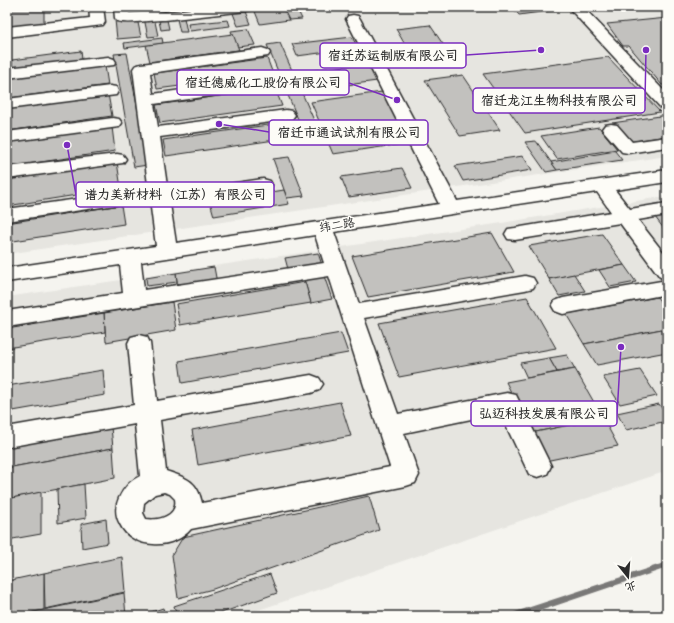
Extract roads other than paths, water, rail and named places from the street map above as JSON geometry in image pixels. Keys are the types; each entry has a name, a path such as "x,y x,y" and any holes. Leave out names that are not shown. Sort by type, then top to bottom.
{"street":[{"path":"7,32 98,22 96,7"},
{"path":"120,7 122,18 154,14 165,16 178,11 246,7"},
{"path":"575,7 667,104"},
{"path":"353,19 452,208"},
{"path":"167,251 141,69 262,53"},
{"path":"7,73 108,62"},
{"path":"145,100 273,82"},
{"path":"7,104 110,91"},
{"path":"150,134 286,115"},
{"path":"7,137 113,123"},
{"path":"611,129 628,148 667,142"},
{"path":"7,173 117,159"},
{"name":"纬二路","path":"7,276 667,176"},
{"path":"160,200 263,184"},
{"path":"563,306 666,273 602,186"},
{"path":"7,215 128,198"},
{"path":"515,234 667,209"},
{"path":"185,518 406,475 323,228"},
{"path":"130,257 134,299"},
{"path":"7,319 336,268"},
{"path":"351,313 525,283"},
{"path":"139,343 154,482"},
{"path":"7,437 311,384"},
{"path":"389,426 507,402 538,466"},
{"path":"164,481 174,483 182,487 187,493 190,501 189,510 185,518 178,525 159,533 148,533 140,530 133,524 129,516 129,508 132,499 137,492 154,482 164,481"}],"waterway":[{"path":"515,616 667,565"}],"place":[{"name":"宿迁苏运制版有限公司","path":"541,50"},
{"name":"宿迁龙江生物科技有限公司","path":"646,50"},
{"name":"宿迁德威化工股份有限公司","path":"397,100"},
{"name":"宿迁市通试试剂有限公司","path":"219,124"},
{"name":"谱力美新材料（江苏）有限公司","path":"67,145"},
{"name":"弘迈科技发展有限公司","path":"621,347"}]}
